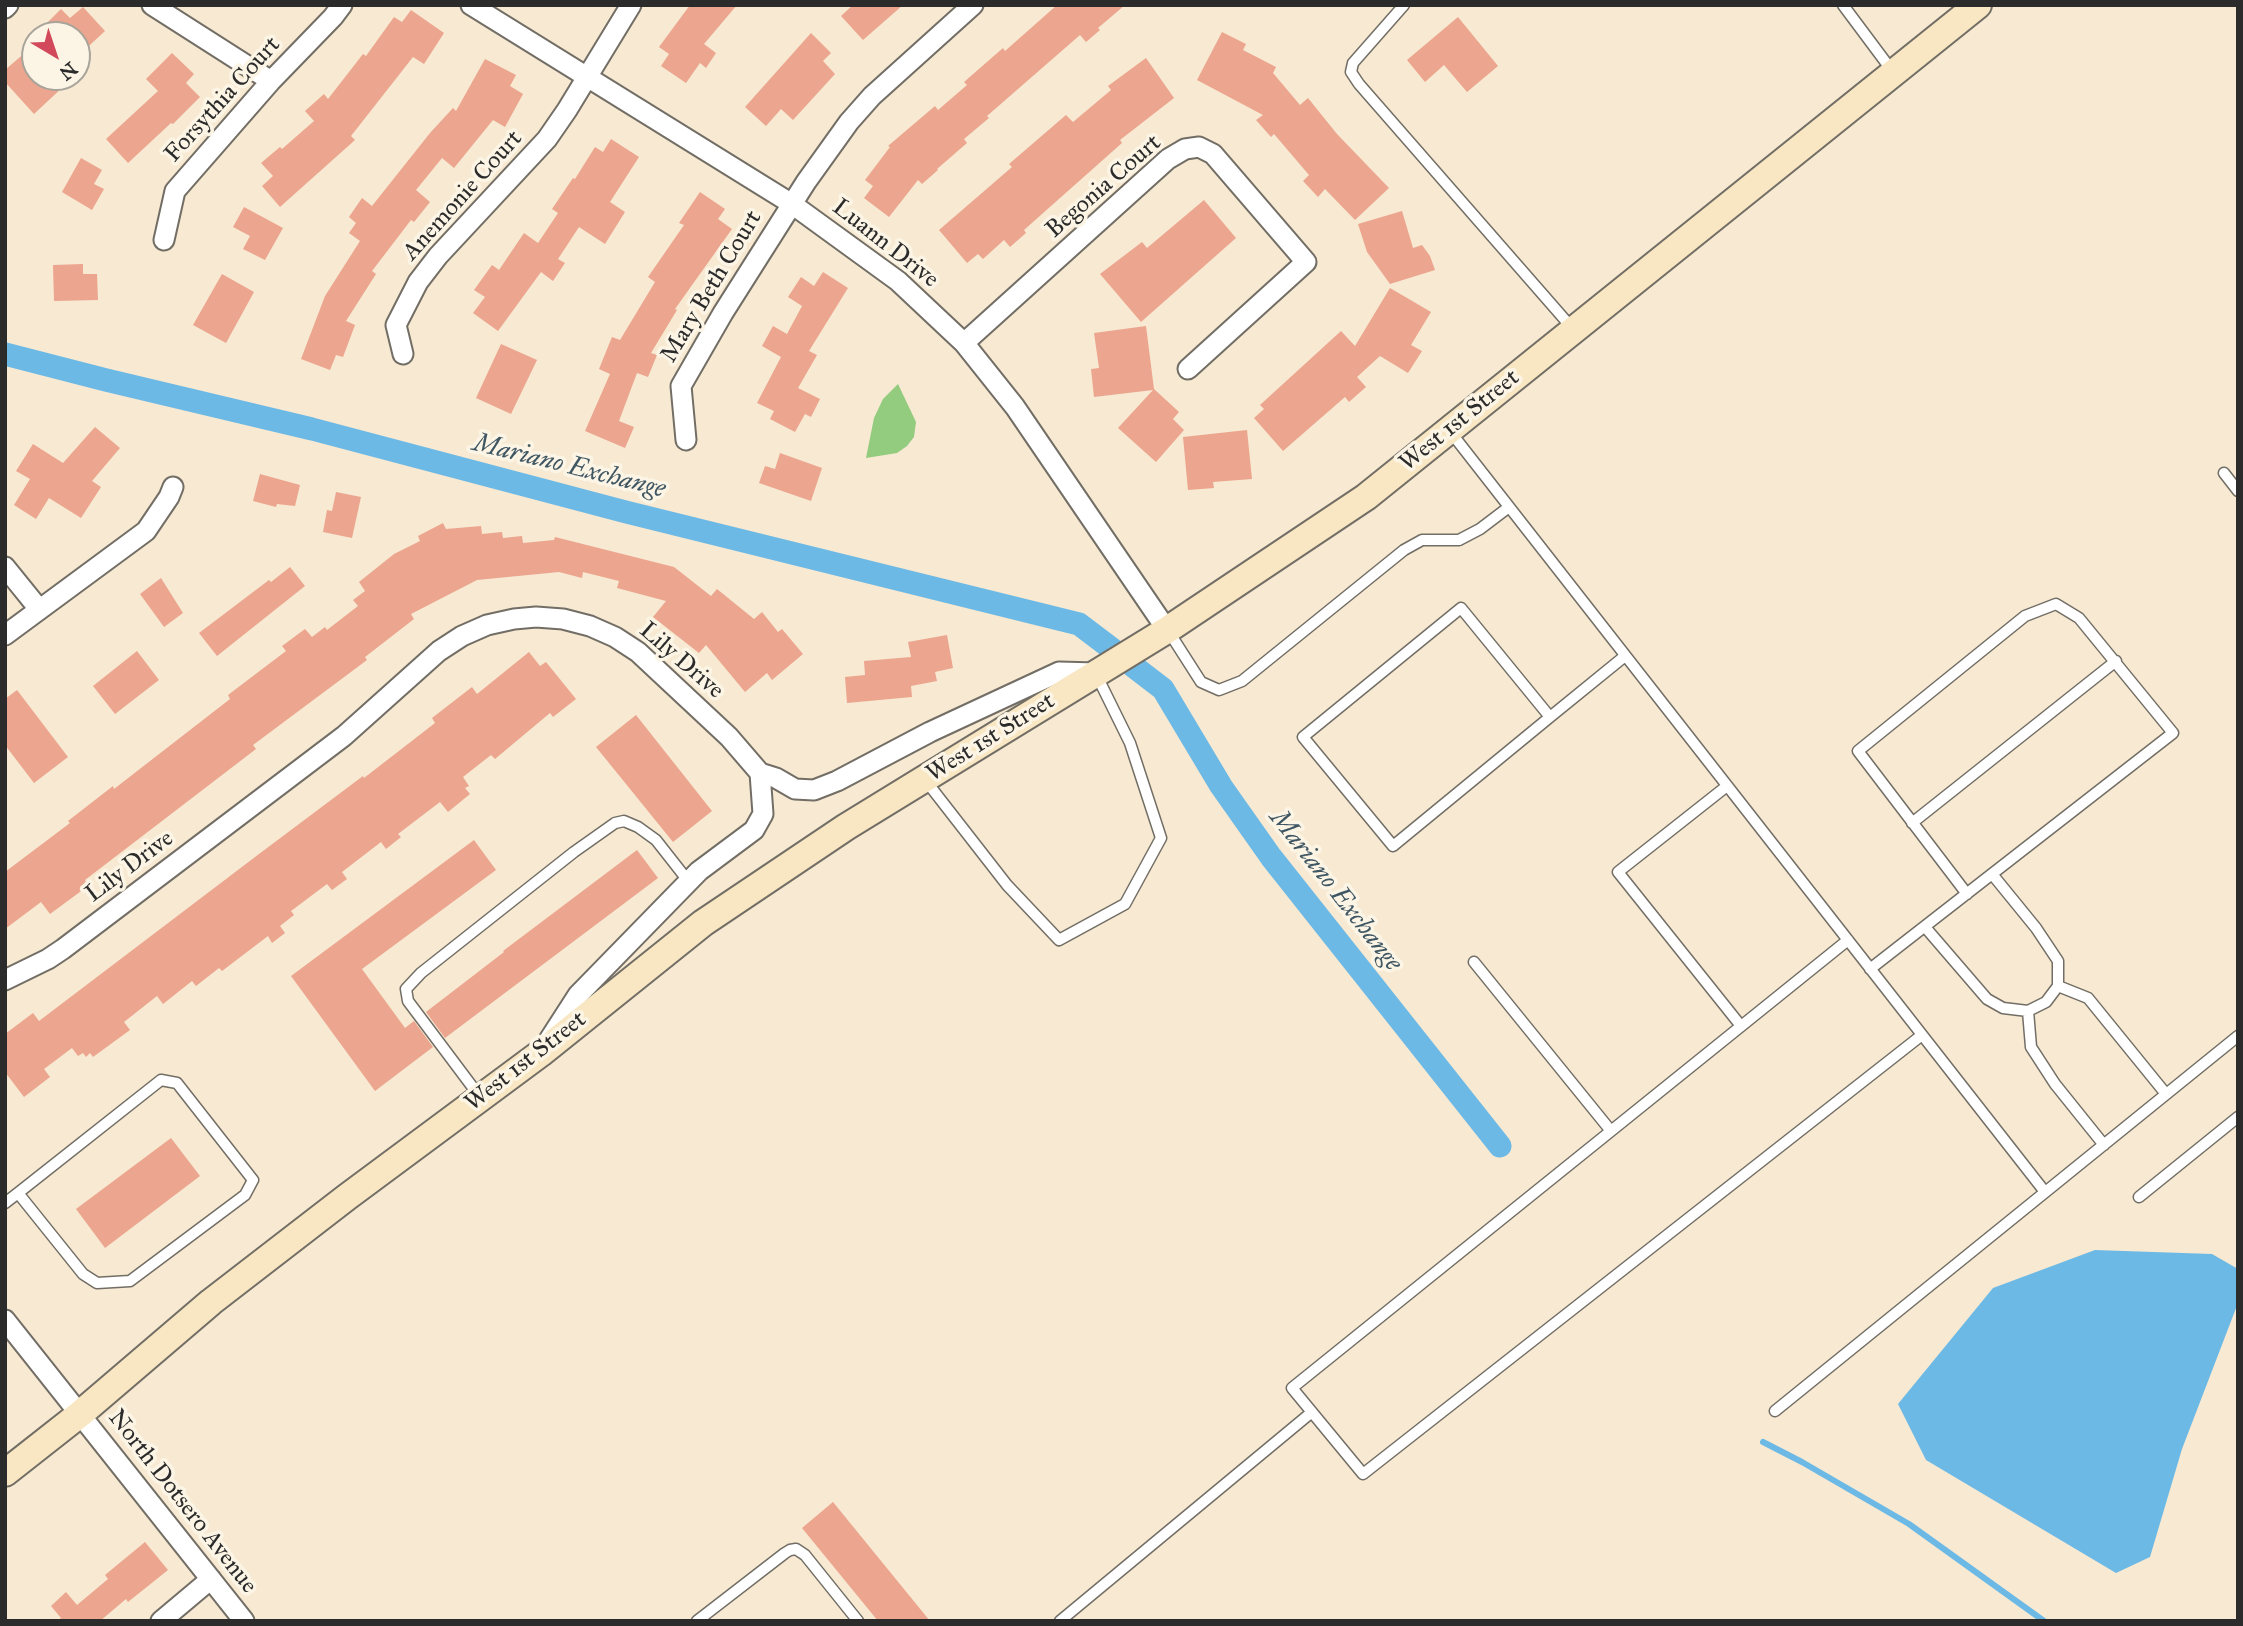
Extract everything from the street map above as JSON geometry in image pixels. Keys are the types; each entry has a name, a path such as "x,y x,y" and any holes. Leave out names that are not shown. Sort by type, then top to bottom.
{"main road":[{"name":"West 1st Street","path":"5,1473 80,1414 211,1301 541,1053 704,923 780,870 1167,630 1366,497 1978,5"}],"street":[{"path":"152,5 271,81"},
{"name":"Forsythia Court","path":"164,240 175,191 342,5"},
{"name":"Luann Drive","path":"471,5 792,204 898,281 964,344 1015,407 1167,630"},
{"name":"Anemonie Court","path":"403,354 397,325 418,282 438,256 547,139 631,5"},
{"name":"Mary Beth Court","path":"686,440 681,386 792,204 849,121 974,5"},
{"name":"Begonia Court","path":"964,344 1168,159 1185,149 1199,147 1213,154 1306,262 1188,369"},
{"path":"5,635 146,531 173,487"},
{"path":"5,567 39,609"},
{"name":"Lily Drive","path":"5,979 63,949 344,736 439,651 462,636 487,625 536,617 563,619 590,626 615,637 638,652 729,737 760,773"},
{"path":"541,1053 578,995 699,871 754,830 763,814 760,773 796,789 814,790 1059,672 1096,673"},
{"name":"North Dotsero Avenue","path":"5,1320 244,1621"},
{"path":"161,1621 211,1579"}],"lane":[{"path":"1404,5 1353,63 1351,72 1573,329"},
{"path":"1843,5 1894,73"},
{"path":"1449,430 2045,1192"},
{"path":"2224,473 2238,491"},
{"path":"1167,630 1202,682 1219,690 1242,681 1404,550 1422,540 1459,540 1480,529 1509,507"},
{"path":"1870,969 2174,733 2080,618 2056,604 2025,616 1858,751 1966,894"},
{"path":"1550,717 1461,608 1303,737 1393,846 1625,656"},
{"path":"1912,823 2116,661"},
{"path":"925,779 1007,885 1059,940 1125,904 1161,838 1130,743 1096,673"},
{"path":"1727,786 1618,872 1741,1026"},
{"path":"481,1098 408,1001 406,989 421,973 574,852 615,823 624,821 656,840 689,882"},
{"path":"1925,927 1987,999 2003,1008 2028,1011 2046,1002 2058,986 2058,961 2036,928 1992,874"},
{"path":"1848,940 1292,1388 1363,1474 1922,1035"},
{"path":"1474,962 1611,1131"},
{"path":"2058,986 2088,998 2166,1094"},
{"path":"2028,1011 2031,1047 2055,1084 2104,1144"},
{"path":"1775,1410 2238,1036"},
{"path":"5,1203 161,1080 177,1083 253,1180 245,1195 131,1281 97,1283 83,1274 18,1193"},
{"path":"2139,1197 2238,1117"},
{"path":"1060,1621 1312,1412"},
{"path":"697,1621 790,1550 796,1549 805,1555 858,1621"}],"green space":[{"path":"898,384 916,422 914,437 897,453 866,458 874,418 883,399"}],"water":[{"path":"2095,1250 2212,1254 2238,1269 2238,1303 2182,1449 2150,1557 2116,1573 1926,1460 1898,1404 1993,1288"}],"building":[{"path":"690,5 737,5 704,44 716,53 706,68 700,63 686,83 661,66 669,54 659,47"},
{"path":"853,5 903,5 863,40 841,16"},
{"path":"1057,5 1125,5 1086,42 1080,35 987,116 989,118 964,139 967,143 938,170 922,184 918,180 889,217 864,198 873,186 865,180 890,147 888,146 935,106 938,110 967,85 964,82 1003,48 1005,51"},
{"path":"83,7 105,31 91,44 91,21 49,21 61,9 70,18"},
{"path":"411,10 444,33 424,64 413,57 351,136 355,140 280,207 262,186 273,176 261,163 314,121 305,111 324,94 328,99 363,54 366,56 394,17 402,22"},
{"path":"1458,17 1498,66 1467,92 1444,65 1425,82 1407,60"},
{"path":"1222,32 1246,44 1243,50 1276,67 1273,73 1300,105 1308,98 1337,134 1389,188 1355,220 1325,189 1318,197 1303,181 1309,175 1274,134 1271,137 1256,120 1263,115 1197,80"},
{"path":"811,33 831,53 823,61 835,74 793,120 781,109 766,126 745,107"},
{"path":"172,53 194,74 186,83 200,97 128,163 106,139 158,91 146,79"},
{"path":"21,56 21,91 59,91 34,114 5,82 5,70"},
{"path":"1146,58 1174,98 1120,140 1122,143 1024,230 1026,233 1010,247 1004,240 983,259 978,254 967,263 939,230 1012,167 1009,164 1066,115 1073,122 1111,90 1108,86"},
{"path":"485,59 516,75 510,86 523,94 505,127 493,120 454,168 442,158 416,190 430,202 414,222 411,220 372,271 376,274 346,321 355,325 343,357 336,355 330,370 301,359 325,296 360,241 349,233 356,223 349,217 362,198 372,206 430,133 453,108 456,111"},
{"path":"611,139 639,157 610,202 625,212 605,244 579,227 558,259 565,263 553,281 541,272 498,331 473,313 485,297 474,290 492,265 499,270 524,233 538,243 558,213 552,209 573,178 575,179 595,147 603,152"},
{"path":"81,158 102,170 94,184 104,189 92,210 62,192"},
{"path":"700,192 725,209 718,219 732,229 675,309 677,310 651,353 657,355 648,377 637,373 619,421 634,427 625,448 585,431 610,374 599,369 612,337 620,340 655,282 648,277 684,225 679,223"},
{"path":"1204,200 1236,238 1141,322 1100,274 1142,242 1147,248"},
{"path":"244,207 283,228 265,260 243,249 250,236 233,227"},
{"path":"1402,211 1413,248 1422,245 1435,270 1390,284 1367,252 1358,224"},
{"path":"83,264 83,274 97,274 98,300 54,301 53,265"},
{"path":"823,272 848,288 809,351 817,355 798,388 820,399 811,417 805,414 795,432 770,419 774,411 757,403 781,357 762,346 773,326 787,334 802,306 788,297 801,277 814,286"},
{"path":"222,274 254,292 226,343 193,325"},
{"path":"1390,288 1431,312 1411,345 1422,351 1408,373 1380,356 1357,377 1366,387 1349,402 1345,397 1283,451 1254,418 1264,409 1260,405 1341,331 1355,346"},
{"path":"1146,326 1154,389 1179,412 1173,419 1184,430 1156,462 1118,428 1153,390 1094,397 1091,369 1099,368 1094,333"},
{"path":"501,344 537,360 511,414 476,398"},
{"path":"95,427 120,448 92,481 101,487 81,518 49,498 36,519 14,505 30,479 16,471 33,444 63,463"},
{"path":"1247,430 1252,479 1213,482 1214,488 1188,490 1183,437"},
{"path":"780,453 822,468 811,501 759,483 765,466 775,469"},
{"path":"260,474 300,485 295,506 277,504 276,507 253,501"},
{"path":"336,492 361,497 352,538 323,532 327,510 332,511"},
{"path":"443,523 446,529 481,526 482,534 502,532 503,538 522,536 523,543 554,540 555,537 674,567 711,596 717,589 754,619 762,612 778,632 782,629 803,654 772,680 767,673 745,692 706,645 699,653 653,617 666,601 617,588 619,581 583,572 582,578 559,572 477,580 411,614 414,619 365,657 367,660 253,745 256,749 85,880 88,886 50,914 41,902 5,929 5,872 70,823 68,821 113,786 114,789 230,699 228,695 286,651 282,646 305,629 312,637 325,627 327,630 358,606 353,600 365,591 359,582 394,554 420,541 418,536"},
{"path":"290,567 305,586 217,656 199,633"},
{"path":"161,578 183,613 164,627 140,594"},
{"path":"947,635 953,668 935,672 937,681 911,686 912,697 847,703 845,677 865,675 864,661 911,657 908,642"},
{"path":"137,651 159,680 115,714 93,686"},
{"path":"529,652 540,666 546,662 576,699 553,717 550,713 495,759 491,755 463,777 469,786 465,788 470,794 448,812 440,802 398,834 401,837 386,849 381,842 342,872 347,879 332,890 327,884 291,911 294,915 280,926 285,933 272,943 268,936 222,971 219,968 196,986 192,981 163,1004 157,996 124,1022 130,1030 93,1057 90,1053 86,1057 83,1053 78,1056 72,1048 44,1069 50,1077 24,1097 5,1072 5,1034 33,1013 39,1021 363,776 364,778 435,723 432,718 472,687 477,694"},
{"path":"17,690 68,757 34,783 5,745 5,699"},
{"path":"636,715 712,811 673,842 596,747"},
{"path":"474,840 496,870 362,969 405,1028 414,1021 433,1047 375,1091 291,976"},
{"path":"637,850 658,878 445,1038 426,1012"},
{"path":"171,1138 200,1176 105,1248 76,1209"},
{"path":"833,1502 930,1621 878,1621 802,1528"},
{"path":"145,1542 168,1570 100,1621 57,1621 61,1618 51,1606 66,1592 77,1605 108,1579 105,1575"}],"waterway":[{"name":"Mariano Exchange","path":"5,354 312,429 626,512 1079,624 1112,649"},
{"name":"Mariano Exchange","path":"1133,666 1163,689 1221,786 1271,857 1500,1146"},
{"path":"1763,1442 1909,1524 2044,1621"}]}
